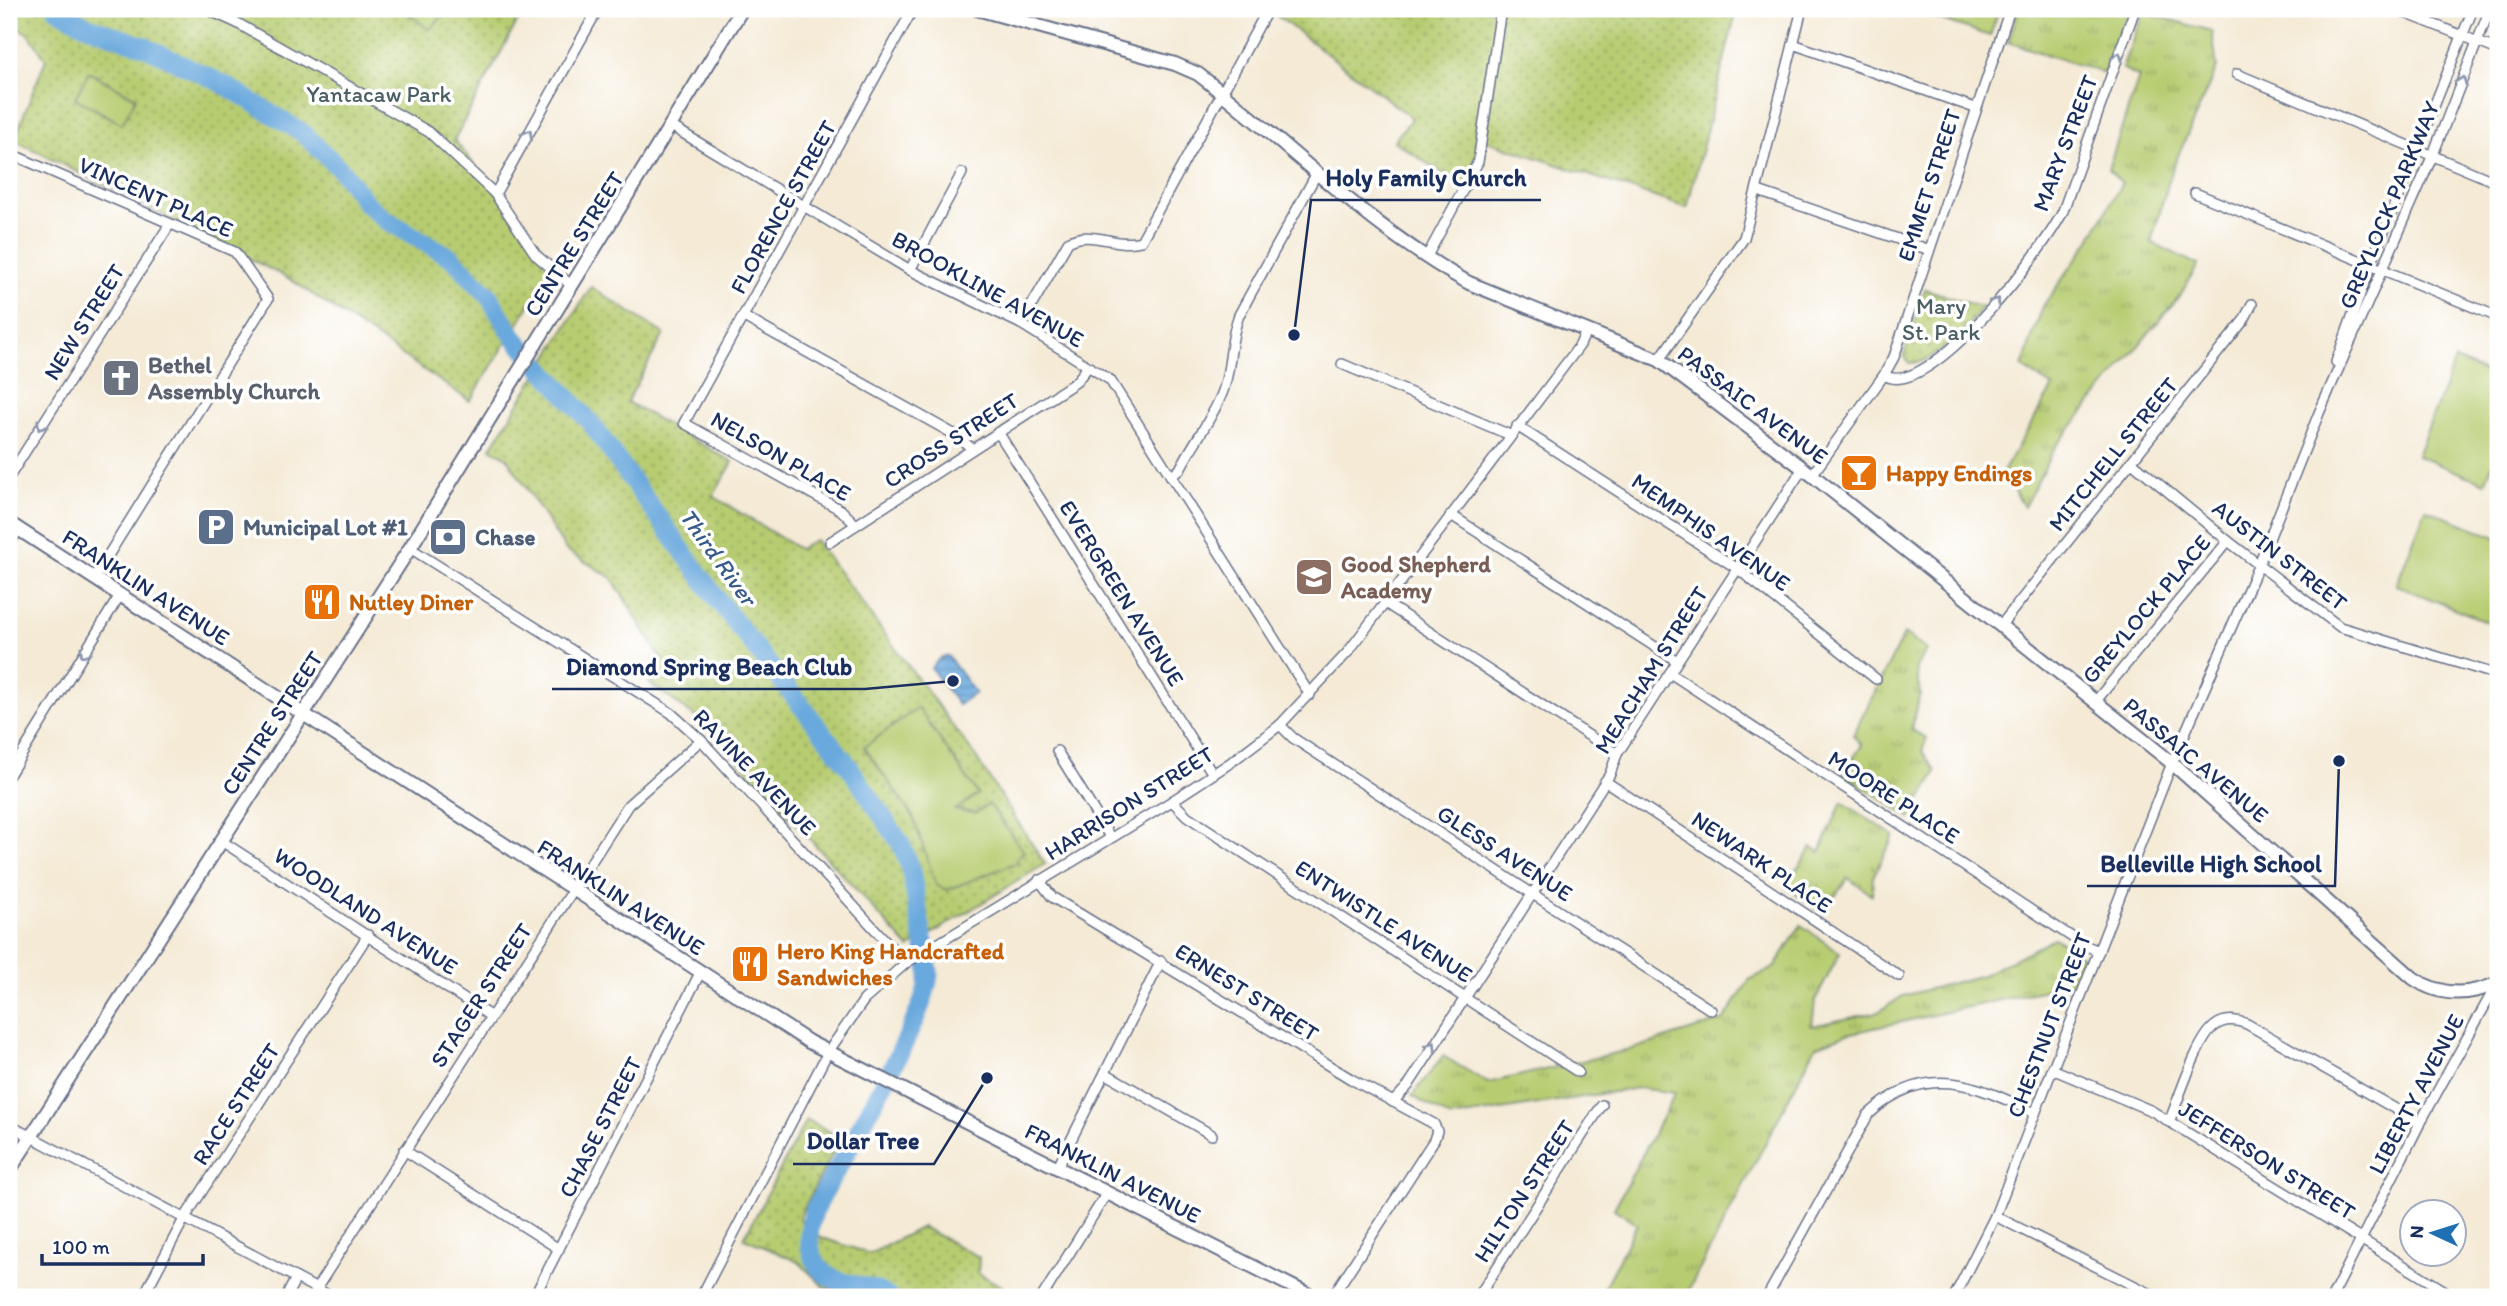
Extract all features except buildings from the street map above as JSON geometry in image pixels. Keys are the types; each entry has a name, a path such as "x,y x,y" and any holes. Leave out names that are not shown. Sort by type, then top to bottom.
{"street":[{"path":"206,9 237,23 429,132 495,194 536,255 572,286"},
{"path":"495,194 598,9"},
{"name":"CENTRE STREET","path":"9,1171 410,548 742,9"},
{"name":"FLORENCE STREET","path":"684,422 913,9"},
{"name":"PASSAIC AVENUE","path":"977,9 1175,64 1198,74 1426,258 1469,283 1659,360 1808,471 2172,764 2413,978 2440,992 2477,992 2498,984"},
{"path":"1021,324 1068,242 1081,235 1131,243 1141,241 1268,9"},
{"path":"1426,258 1478,162 1501,9"},
{"path":"1659,360 1744,238 1802,9"},
{"name":"EMMET STREET","path":"1808,471 1884,375 1898,345 1927,250 2010,9"},
{"name":"MARY STREET","path":"1884,375 1898,379 1956,347 1979,323 2052,232 2063,211 2135,9"},
{"path":"2395,9 2498,50"},
{"name":"GREYLOCK PARKWAY","path":"2319,414 2370,266 2473,9"},
{"name":"GREYLOCK PARKWAY","path":"2172,764 2259,564 2319,414 2432,157 2490,9"},
{"path":"1793,44 1975,108"},
{"path":"2237,74 2498,183"},
{"name":"BROOKLINE AVENUE","path":"671,126 910,270 1021,324 1115,386 1310,695"},
{"name":"VINCENT PLACE","path":"9,153 235,252 268,299 94,578"},
{"path":"1171,477 1180,469 1220,398 1226,382 1233,333 1240,315 1318,171"},
{"path":"910,270 962,173"},
{"path":"1758,191 1927,250"},
{"path":"2195,193 2498,317"},
{"name":"NEW STREET","path":"9,477 170,224"},
{"name":"MITCHELL STREET","path":"2001,625 2244,320 2252,304"},
{"path":"744,317 959,437 972,449"},
{"name":"HARRISON STREET","path":"701,1297 828,1052 864,1000 908,962 1172,801 1280,725 1310,695 1385,603 1580,345 1586,331"},
{"path":"1342,364 1510,435"},
{"name":"CROSS STREET","path":"830,542 1076,382 1088,366"},
{"name":"NELSON PLACE","path":"684,422 841,510 856,524"},
{"name":"MEMPHIS AVENUE","path":"1517,426 1738,569 1876,679"},
{"name":"EVERGREEN AVENUE","path":"998,432 1213,774"},
{"name":"AUSTIN STREET","path":"2132,462 2228,541 2340,627 2498,675"},
{"name":"MEACHAM STREET","path":"1393,1102 1408,1086 1605,781 1617,754 1738,569 1808,471"},
{"path":"1451,515 1678,662"},
{"path":"9,545 14,526"},
{"name":"FRANKLIN AVENUE","path":"14,526 700,973 828,1052 1307,1296"},
{"name":"GREYLOCK PLACE","path":"2095,702 2228,541"},
{"name":"RAVINE AVENUE","path":"410,548 671,713 701,740 908,962"},
{"path":"9,775 120,596"},
{"path":"1385,603 1617,754"},
{"name":"MOORE PLACE","path":"1670,673 2084,945 2099,951"},
{"name":"GLESS AVENUE","path":"1280,725 1293,738 1711,1010"},
{"name":"STAGER STREET","path":"316,1289 628,805 701,740"},
{"path":"1057,751 1110,837"},
{"name":"CHESTNUT STREET","path":"1954,1297 1995,1216 2172,764"},
{"name":"NEWARK PLACE","path":"1605,781 1899,976"},
{"name":"ENTWISTLE AVENUE","path":"1172,801 1187,816 1578,1072"},
{"name":"WOODLAND AVENUE","path":"220,840 490,1016"},
{"name":"ERNEST STREET","path":"1039,880 1052,897 1434,1124 1437,1132 1434,1140 1332,1297"},
{"name":"RACE STREET","path":"143,1297 184,1219 368,935"},
{"path":"1058,1168 1161,961"},
{"name":"CHASE STREET","path":"534,1297 700,973"},
{"name":"LIBERTY AVENUE","path":"2332,1297 2420,1123 2498,984"},
{"path":"2169,1122 2206,1034 2220,1022 2229,1020 2247,1024 2420,1123"},
{"name":"JEFFERSON STREET","path":"2052,1069 2169,1122 2455,1297"},
{"path":"1105,1073 1212,1135"},
{"path":"1767,1297 1868,1115 1885,1100 1916,1086 1949,1082 1981,1087 2035,1113"},
{"name":"HILTON STREET","path":"1478,1297 1602,1105"},
{"path":"9,1125 332,1297"},
{"path":"404,1150 559,1249"},
{"path":"1042,1297 1107,1193"},
{"path":"1995,1216 2157,1297"},
{"path":"286,1297 296,1278"}],"green space":[{"name":"Yantacaw Park","path":"9,9 524,9 454,140 547,253 558,259 470,401 290,279 14,140 46,59 28,33 9,24"},
{"path":"403,9 450,9 429,30"},
{"path":"1268,9 1737,9 1687,208 1484,140 1466,189 1394,141 1412,118"},
{"path":"1909,9 1999,9 1990,36"},
{"path":"2019,9 2129,9 2104,73 2008,42"},
{"path":"2143,13 2212,31 2217,67 2173,167 2151,242 2198,265 2181,294 2055,447 2024,507 2003,472 2053,387 2022,367 2043,306 2088,243 2122,183 2108,169 2139,77 2122,68"},
{"path":"89,72 136,98 122,124 75,98"},
{"path":"591,287 664,334 627,402 733,462 713,496 799,549 815,540 973,753 1045,864 909,948 705,724 649,683 663,662 612,578 566,550 507,458 491,448"},
{"name":"Mary St. Park","path":"1925,289 1983,308 1960,334 1940,351 1930,358 1909,363 1904,355"},
{"path":"2455,360 2498,378 2498,451 2485,483 2417,456"},
{"path":"2426,509 2498,538 2498,626 2396,585"},
{"path":"1904,634 1927,650 1916,667 1920,694 1911,730 1927,738 1922,751 1936,772 1911,818 1843,774 1862,745 1853,735"},
{"path":"918,708 978,794 955,810 976,813 989,804 1024,852 1016,858 1018,862 947,890 936,885 913,817 864,747"},
{"path":"1842,802 1894,836 1873,877 1872,895 1848,878 1823,913 1785,887 1812,847 1820,852"},
{"path":"1801,925 1840,953 1815,1001 1812,1026 1878,1012 1903,996 1983,975 2054,938 2084,958 2077,983 1847,1034 1816,1046 1685,1297 1599,1297 1637,1224 1614,1209 1675,1093 1638,1088 1451,1118 1412,1096 1443,1056 1488,1083 1633,1049 1724,1020 1749,980 1774,968"},
{"path":"806,1120 841,1137 799,1218 820,1237 870,1254 922,1227 979,1257 978,1273 1021,1297 864,1297 824,1287 799,1262 744,1238"}],"water":[{"path":"948,656 975,693 958,705 931,668 939,659"}],"waterway":[{"name":"Third River","path":"57,9 85,25 146,47 223,84 303,133 341,170 366,203 386,220 452,258 488,295 513,336 590,422 717,599 848,765 901,844 910,866 929,971 926,991 900,1052 815,1209 810,1233 812,1255 824,1273 834,1279 874,1290 888,1297"}],"place":[{"name":"Holy Family Church","path":"1294,335"},
{"name":"Bethel Assembly Church","path":"121,378"},
{"name":"Happy Endings","path":"1859,473"},
{"name":"Municipal Lot #1","path":"216,527"},
{"name":"Chase","path":"448,537"},
{"name":"Good Shepherd Academy","path":"1314,577"},
{"name":"Nutley Diner","path":"322,602"},
{"name":"Diamond Spring Beach Club","path":"953,681"},
{"name":"Belleville High School","path":"2339,761"},
{"name":"Hero King Handcrafted Sandwiches","path":"750,964"},
{"name":"Dollar Tree","path":"987,1078"}]}
